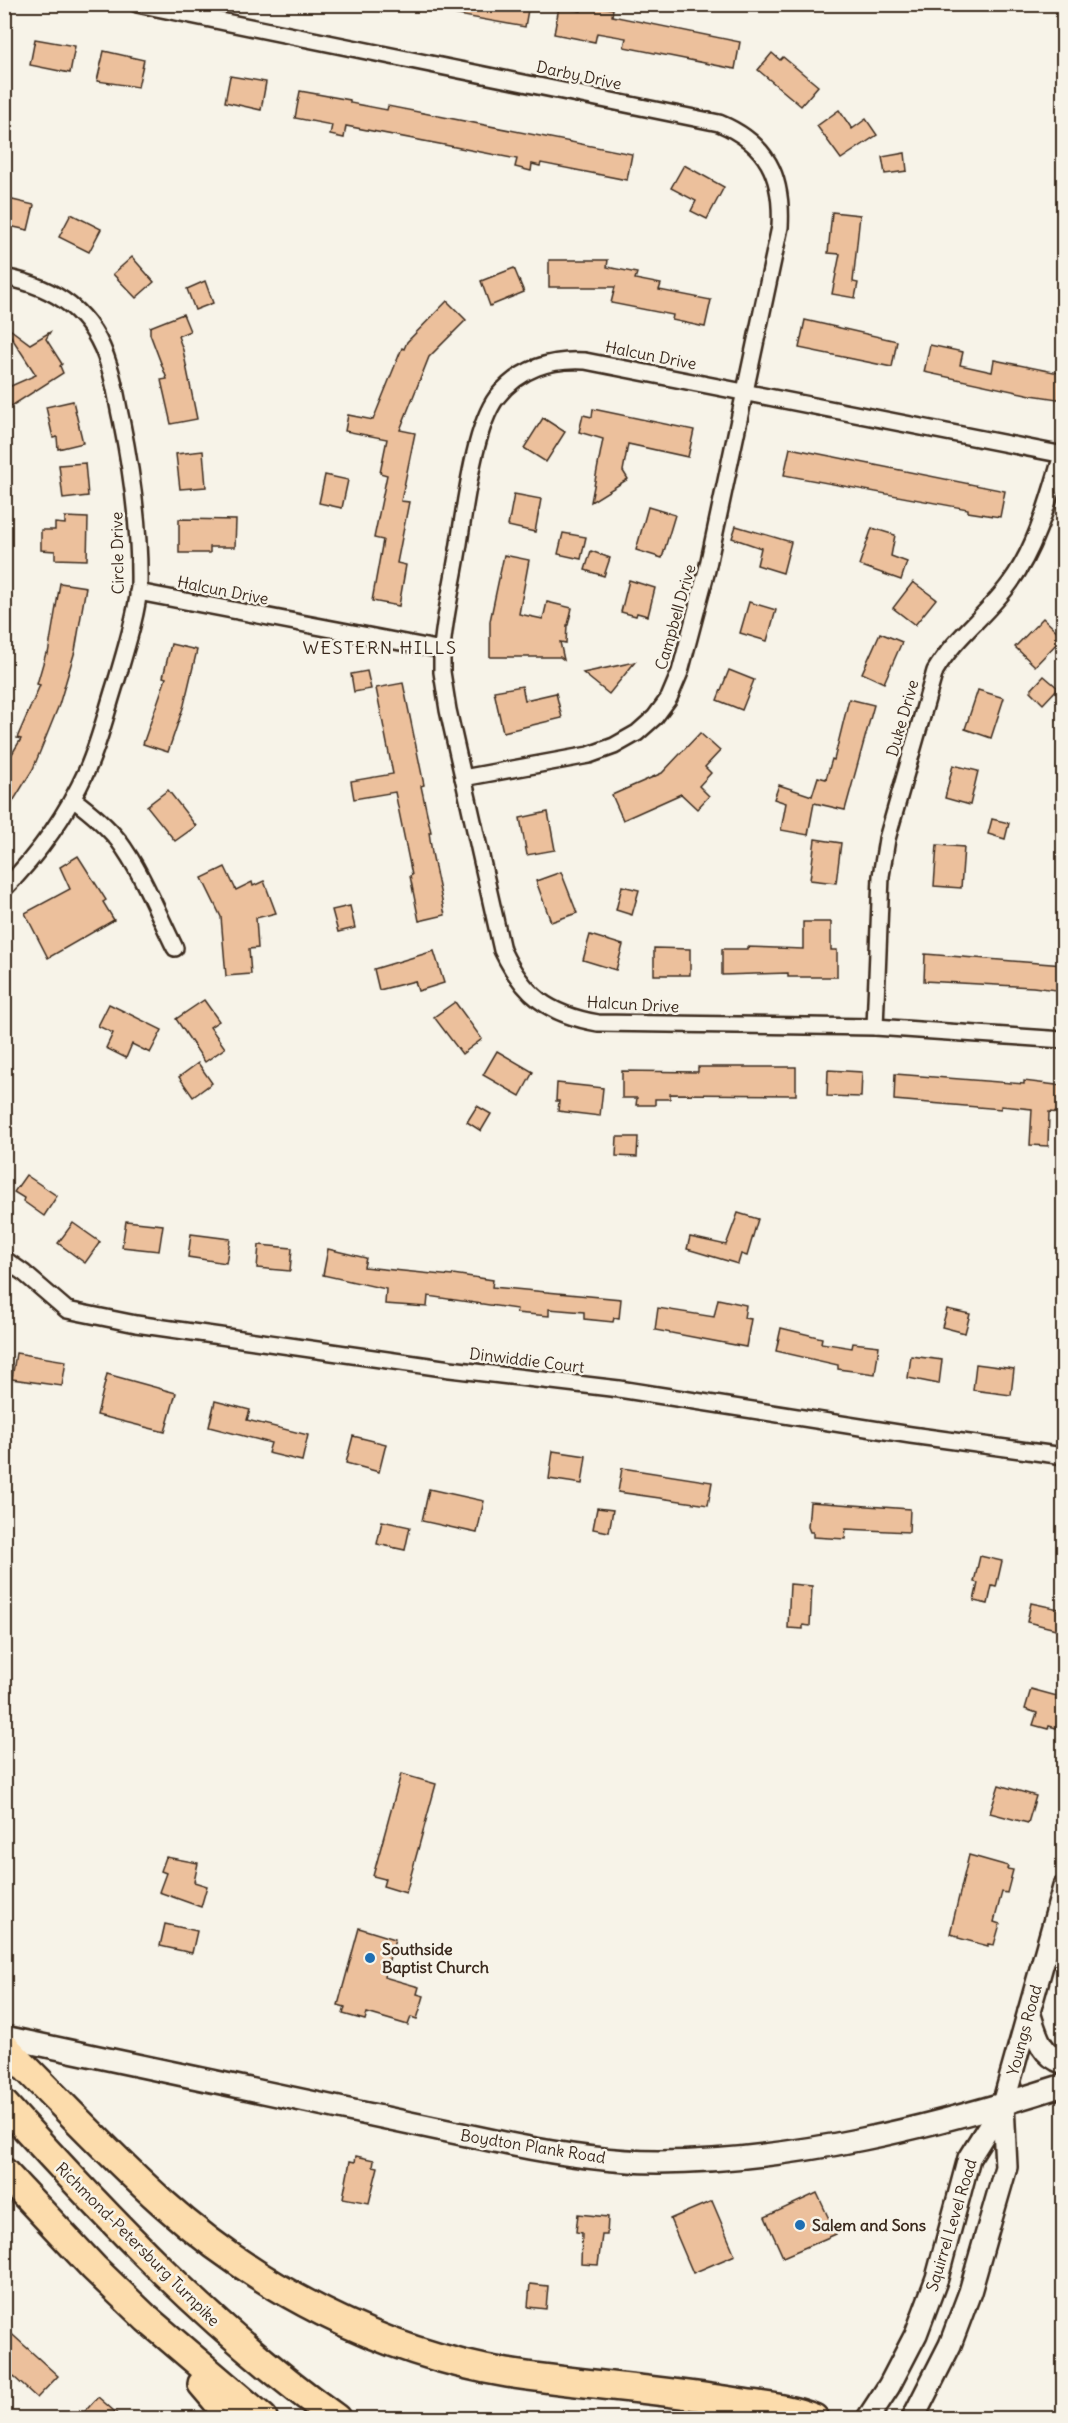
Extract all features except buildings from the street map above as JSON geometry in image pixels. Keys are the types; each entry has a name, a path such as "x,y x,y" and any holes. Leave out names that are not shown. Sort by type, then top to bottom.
{"highway":[{"path":"4,2046 162,2202 208,2240 256,2274 297,2298 350,2324 394,2342 438,2356 507,2373 681,2392 780,2409 814,2418"},
{"name":"Richmond-Petersburg Turnpike","path":"4,2104 160,2270 260,2361 336,2418"},
{"path":"4,2172 94,2268 147,2319 263,2418"},
{"path":"147,2319 231,2418"}],"main road":[{"name":"Youngs Road","path":"1003,2104 1064,1887"},
{"path":"1029,2011 1042,2047 1053,2059 1064,2063"},
{"name":"Boydton Plank Road","path":"4,2037 525,2148 584,2158 656,2162 722,2159 827,2146 953,2118 1064,2085"},
{"path":"913,2418 950,2345 970,2292 993,2213 1006,2167 1003,2104"},
{"name":"Squirrel Level Road","path":"868,2418 889,2386 916,2334 937,2278 969,2158 1003,2104"}],"street":[{"name":"Darby Drive","path":"138,4 719,123 750,139 764,155 776,180 781,206 780,227 746,393"},
{"name":"Circle Drive","path":"4,277 32,282 52,292 71,305 99,341 109,365 132,474 138,592 123,659 87,768 73,799 55,828 4,889"},
{"name":"Halcun Drive","path":"1063,455 585,361 563,360 546,363 527,371 510,383 496,399 482,429 471,477 441,650 448,710 502,950 522,984 539,1002 551,1010 598,1023 875,1027 1064,1040"},
{"name":"Campbell Drive","path":"464,778 589,755 614,746 637,732 655,717 669,698 680,672 707,570 746,393"},
{"name":"Duke Drive","path":"875,1027 881,876 886,839 935,671 946,651 1011,582 1029,551 1063,455"},
{"name":"Halcun Drive","path":"138,592 441,650"},
{"path":"73,799 117,838 131,860 175,948"},
{"name":"Dinwiddie Court","path":"4,1259 67,1310 136,1324 450,1369 619,1389 1064,1456"}],"place":[{"name":"Southside Baptist Church","path":"370,1958"},
{"name":"Salem and Sons","path":"800,2225"}],"district":[{"name":"WESTERN HILLS","path":"380,648"}]}
